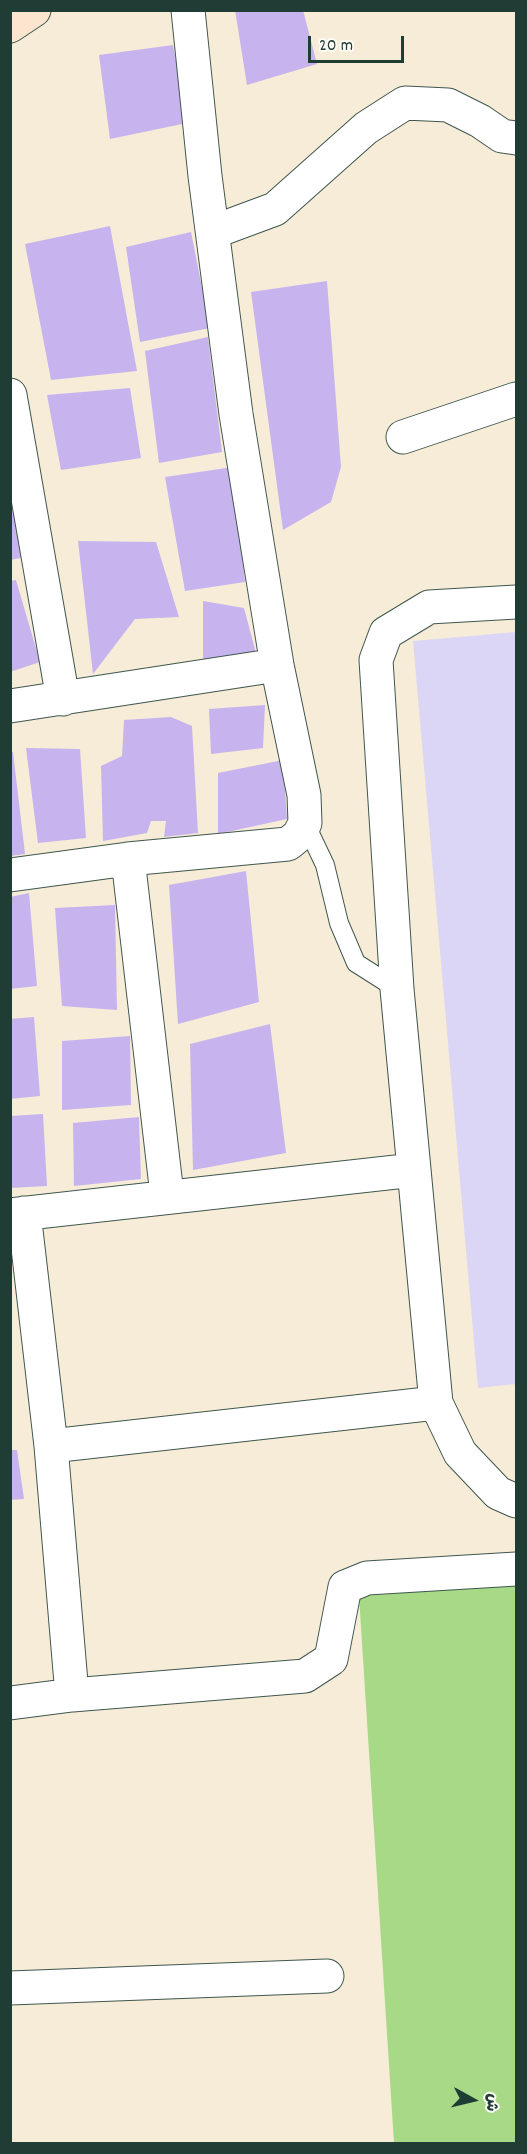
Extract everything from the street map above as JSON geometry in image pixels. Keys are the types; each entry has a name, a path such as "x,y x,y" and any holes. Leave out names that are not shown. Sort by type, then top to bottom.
{"street":[{"path":"10,26 34,10"},
{"path":"10,876 128,860 288,844 299,835 305,823 304,795 277,665 236,414 188,10"},
{"path":"213,232 275,209 366,128 405,103 448,105 480,121 502,136 516,138"},
{"path":"10,395 63,699"},
{"path":"403,437 516,399"},
{"path":"516,602 429,607 386,633 376,660 397,989 436,1403 460,1453 498,1493 516,1501"},
{"path":"10,706 277,665"},
{"path":"128,860 167,1196"},
{"path":"72,1695 51,1446 17,1214 414,1170"},
{"path":"51,1446 436,1403"},
{"path":"10,1703 72,1695 305,1676 331,1659 345,1587 367,1578 516,1569"},
{"path":"10,1988 327,1976"}],"lane":[{"path":"305,823 325,865 339,923 356,963 397,989"}],"shaded area":[{"path":"516,632 516,1384 478,1388 413,641"}],"green space":[{"path":"516,1585 516,2143 394,2143 359,1596"}],"building":[{"path":"235,10 303,10 317,64 247,85"},
{"path":"173,45 187,123 110,139 99,55"},
{"path":"110,226 137,371 51,380 25,244"},
{"path":"191,232 210,328 140,342 126,247"},
{"path":"327,281 341,467 331,502 283,530 251,292"},
{"path":"208,337 222,452 159,463 145,351"},
{"path":"130,388 141,458 61,470 47,395"},
{"path":"233,467 245,582 185,591 165,477"},
{"path":"10,502 26,557 10,560"},
{"path":"78,541 156,542 179,617 135,619 93,674"},
{"path":"16,580 40,662 10,672 10,581"},
{"path":"203,601 244,608 257,657 203,663"},
{"path":"265,705 263,748 211,754 209,709"},
{"path":"171,717 192,726 198,833 164,837 166,821 151,821 147,833 103,841 101,766 122,756 124,720"},
{"path":"26,748 80,749 86,838 38,843"},
{"path":"10,752 13,752 25,854 10,856"},
{"path":"283,760 287,819 218,834 218,773"},
{"path":"246,871 259,1002 178,1024 169,885"},
{"path":"29,893 37,986 10,989 10,897"},
{"path":"115,905 117,1010 62,1006 55,908"},
{"path":"34,1017 40,1096 10,1099 10,1019"},
{"path":"270,1024 286,1153 193,1170 190,1044"},
{"path":"130,1036 131,1105 62,1110 62,1041"},
{"path":"43,1114 47,1186 10,1188 10,1116"},
{"path":"139,1117 141,1179 74,1186 73,1123"},
{"path":"10,1450 17,1450 24,1499 10,1500"}]}
